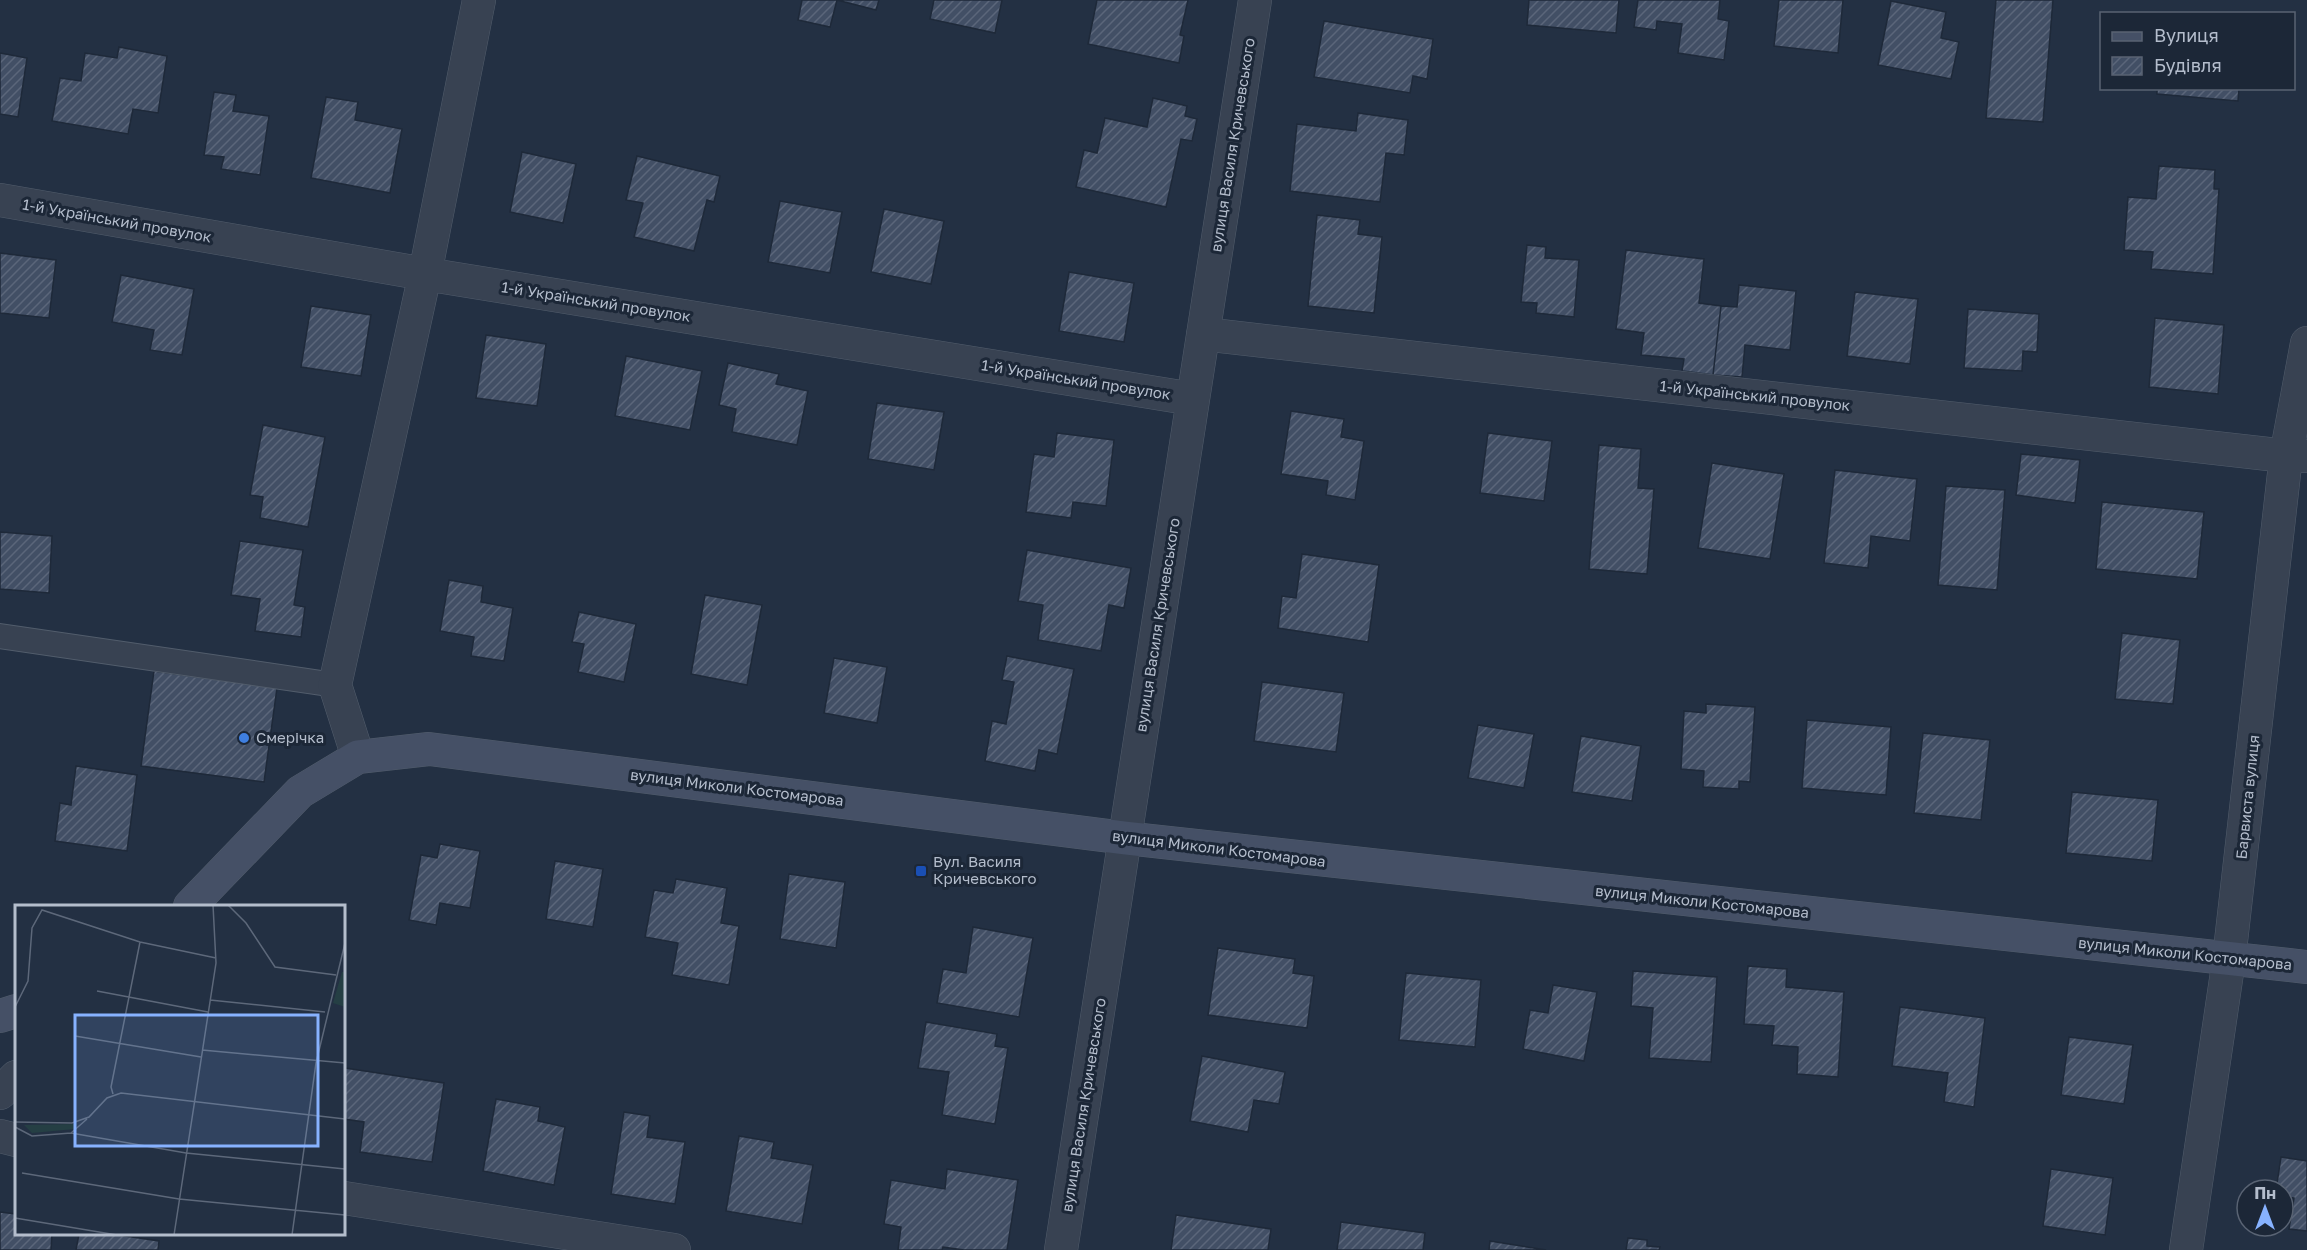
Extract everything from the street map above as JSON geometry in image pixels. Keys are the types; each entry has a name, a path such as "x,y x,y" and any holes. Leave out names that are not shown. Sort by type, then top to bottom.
{"street":[{"path":"358,757 335,685 425,274 479,0"},
{"name":"вулиця Василя Кричевського","path":"1061,1250 1255,0"},
{"name":"1-й Український провулок","path":"0,201 425,274 1193,399"},
{"name":"1-й Український провулок","path":"1203,334 2297,456"},
{"name":"Барвиста вулиця","path":"2186,1250 2229,959 2297,456 2307,343"},
{"name":"вулиця Миколи Костомарова","path":"191,905 300,792 358,757 429,749 1125,838 2307,967"},
{"path":"0,1016 15,1011"},
{"path":"0,1093 15,1078"},
{"path":"0,1136 15,1140"},
{"path":"345,1198 674,1250"}],"lane":[{"path":"0,636 335,685"}],"building":[{"path":"802,0 837,0 830,27 798,20"},
{"path":"837,0 879,0 876,10"},
{"path":"934,0 1002,0 995,33 930,19"},
{"path":"1097,0 1188,0 1180,35 1184,36 1179,63 1088,44"},
{"path":"1529,0 1619,0 1616,33 1527,25"},
{"path":"1638,0 1720,0 1718,19 1729,21 1724,60 1678,53 1682,24 1657,21 1656,30 1634,27"},
{"path":"1779,0 1843,0 1838,53 1774,46"},
{"path":"1996,0 2053,0 2043,122 1986,118"},
{"path":"1891,1 1946,12 1941,38 1959,42 1951,79 1878,65"},
{"path":"1324,21 1433,39 1427,79 1413,76 1410,93 1314,77"},
{"path":"119,47 167,56 158,113 133,109 128,134 52,121 60,78 81,81 85,53 117,58"},
{"path":"0,53 27,58 18,117 0,114"},
{"path":"2157,90 2239,90 2238,101 2157,94"},
{"path":"214,92 236,95 233,111 269,116 260,175 221,169 224,157 204,155"},
{"path":"326,97 358,102 355,120 402,129 390,193 311,178"},
{"path":"1153,98 1187,106 1185,116 1197,119 1192,141 1181,139 1166,207 1076,187 1084,150 1097,153 1105,118 1147,127"},
{"path":"1358,113 1408,120 1404,155 1386,153 1380,202 1290,191 1297,124 1356,131"},
{"path":"522,152 576,164 563,223 510,212"},
{"path":"637,156 720,176 714,202 707,200 694,251 634,237 643,203 626,200"},
{"path":"2159,166 2215,170 2214,189 2219,189 2213,274 2151,269 2153,252 2124,250 2128,197 2156,199"},
{"path":"780,201 842,212 830,273 768,262"},
{"path":"884,209 944,221 931,284 871,272"},
{"path":"1317,215 1360,220 1358,234 1382,237 1374,313 1308,306"},
{"path":"1527,245 1546,247 1545,258 1579,260 1574,317 1536,313 1537,303 1521,302"},
{"path":"1626,250 1704,259 1699,303 1721,306 1713,375 1682,371 1684,359 1641,355 1644,333 1616,329"},
{"path":"0,253 56,260 49,318 0,313"},
{"path":"1069,272 1134,283 1124,342 1059,331"},
{"path":"121,275 194,289 182,355 150,350 154,330 112,322"},
{"path":"1739,285 1796,291 1790,350 1745,345 1742,377 1713,375 1721,306 1737,307"},
{"path":"1855,292 1918,299 1910,364 1847,356"},
{"path":"311,306 371,315 361,376 301,367"},
{"path":"1968,309 2039,314 2037,352 2023,351 2022,371 1964,368"},
{"path":"2155,318 2224,325 2218,394 2149,387"},
{"path":"486,335 546,344 537,406 476,398"},
{"path":"626,356 702,371 690,430 615,416"},
{"path":"728,363 779,374 776,384 808,391 797,445 732,432 736,409 719,405"},
{"path":"877,403 944,412 934,470 868,459"},
{"path":"1291,411 1344,419 1341,437 1364,441 1355,500 1326,495 1328,481 1281,474"},
{"path":"263,425 325,437 308,527 260,518 263,497 250,495"},
{"path":"1057,433 1114,440 1106,506 1073,502 1071,518 1026,512 1034,454 1054,457"},
{"path":"1488,433 1552,441 1544,501 1480,493"},
{"path":"1599,445 1641,449 1638,488 1654,489 1647,574 1589,569"},
{"path":"2021,454 2080,460 2075,503 2016,495"},
{"path":"1712,463 1784,474 1770,559 1698,548"},
{"path":"1835,470 1917,479 1910,541 1871,536 1868,568 1824,563"},
{"path":"1946,486 2005,490 1997,590 1938,585"},
{"path":"2102,502 2204,512 2197,579 2096,569"},
{"path":"0,532 52,536 49,593 0,589"},
{"path":"240,541 303,550 294,605 305,607 301,637 255,631 260,599 231,595"},
{"path":"1027,550 1131,568 1124,608 1109,605 1101,651 1038,640 1043,605 1018,601"},
{"path":"1302,554 1379,565 1368,642 1278,628 1282,596 1296,598"},
{"path":"449,580 483,586 481,602 513,608 504,661 471,656 474,637 440,631"},
{"path":"705,595 762,605 747,685 691,674"},
{"path":"579,612 636,624 624,682 578,672 584,644 572,642"},
{"path":"2122,633 2180,640 2173,704 2115,699"},
{"path":"1007,656 1074,669 1057,754 1039,750 1035,771 985,761 992,721 1006,724 1014,682 1002,680"},
{"path":"834,658 887,667 877,723 824,713"},
{"path":"154,671 277,688 264,782 141,766"},
{"path":"1262,682 1344,693 1336,752 1254,741"},
{"path":"1706,704 1755,707 1750,782 1739,781 1739,789 1703,787 1704,771 1681,769 1684,711 1706,713"},
{"path":"1807,720 1891,727 1886,795 1802,788"},
{"path":"1478,725 1534,734 1524,788 1468,778"},
{"path":"1923,733 1990,740 1981,820 1914,813"},
{"path":"1581,736 1641,746 1632,801 1572,792"},
{"path":"76,766 137,775 127,851 55,841 60,803 71,805"},
{"path":"2072,792 2158,800 2152,861 2066,853"},
{"path":"440,844 480,851 470,908 440,903 436,925 409,920 421,855 437,858"},
{"path":"555,861 603,869 593,927 546,919"},
{"path":"789,874 845,882 836,948 780,939"},
{"path":"676,879 727,888 721,923 739,926 729,985 672,975 678,943 645,937 654,890 673,893"},
{"path":"973,927 1033,938 1019,1017 937,1003 943,969 966,973"},
{"path":"1218,948 1295,959 1293,973 1314,976 1307,1028 1208,1015"},
{"path":"1748,966 1787,969 1786,987 1844,992 1838,1077 1797,1074 1798,1047 1772,1045 1774,1026 1744,1024"},
{"path":"1633,971 1717,977 1711,1062 1649,1058 1653,1008 1631,1006"},
{"path":"1406,973 1481,980 1475,1047 1399,1040"},
{"path":"1553,985 1597,992 1584,1061 1523,1049 1530,1010 1548,1013"},
{"path":"1900,1007 1985,1018 1974,1107 1944,1102 1948,1073 1892,1066"},
{"path":"926,1022 997,1034 995,1046 1008,1048 995,1124 942,1115 949,1072 918,1068"},
{"path":"2069,1037 2133,1045 2124,1104 2061,1095"},
{"path":"1202,1056 1285,1072 1279,1104 1254,1100 1248,1132 1190,1121"},
{"path":"345,1068 444,1083 432,1162 360,1152 364,1122 345,1119"},
{"path":"496,1099 540,1107 538,1121 565,1127 554,1185 483,1171"},
{"path":"624,1112 650,1116 647,1137 685,1142 675,1204 611,1194"},
{"path":"739,1136 774,1142 771,1158 813,1165 802,1224 726,1211"},
{"path":"2281,1157 2307,1161 2307,1231 2295,1230 2295,1178 2278,1178"},
{"path":"947,1169 1018,1180 1007,1250 964,1250 943,1247 942,1250 898,1250 901,1227 884,1224 891,1180 945,1189"},
{"path":"2051,1169 2113,1178 2105,1235 2043,1226"},
{"path":"0,1212 15,1214 15,1235 52,1235 51,1250 0,1250"},
{"path":"1176,1215 1271,1229 1268,1250 1171,1250"},
{"path":"1341,1222 1425,1233 1423,1250 1337,1250"},
{"path":"79,1235 119,1235 159,1241 158,1250 76,1250"},
{"path":"1628,1238 1647,1240 1647,1246 1660,1247 1659,1250 1626,1250"},
{"path":"1490,1241 1546,1250 1489,1250"}],"place":[{"name":"Смерічка","path":"244,738"},
{"name":"Вул. Василя Кричевського","path":"921,871"}]}
